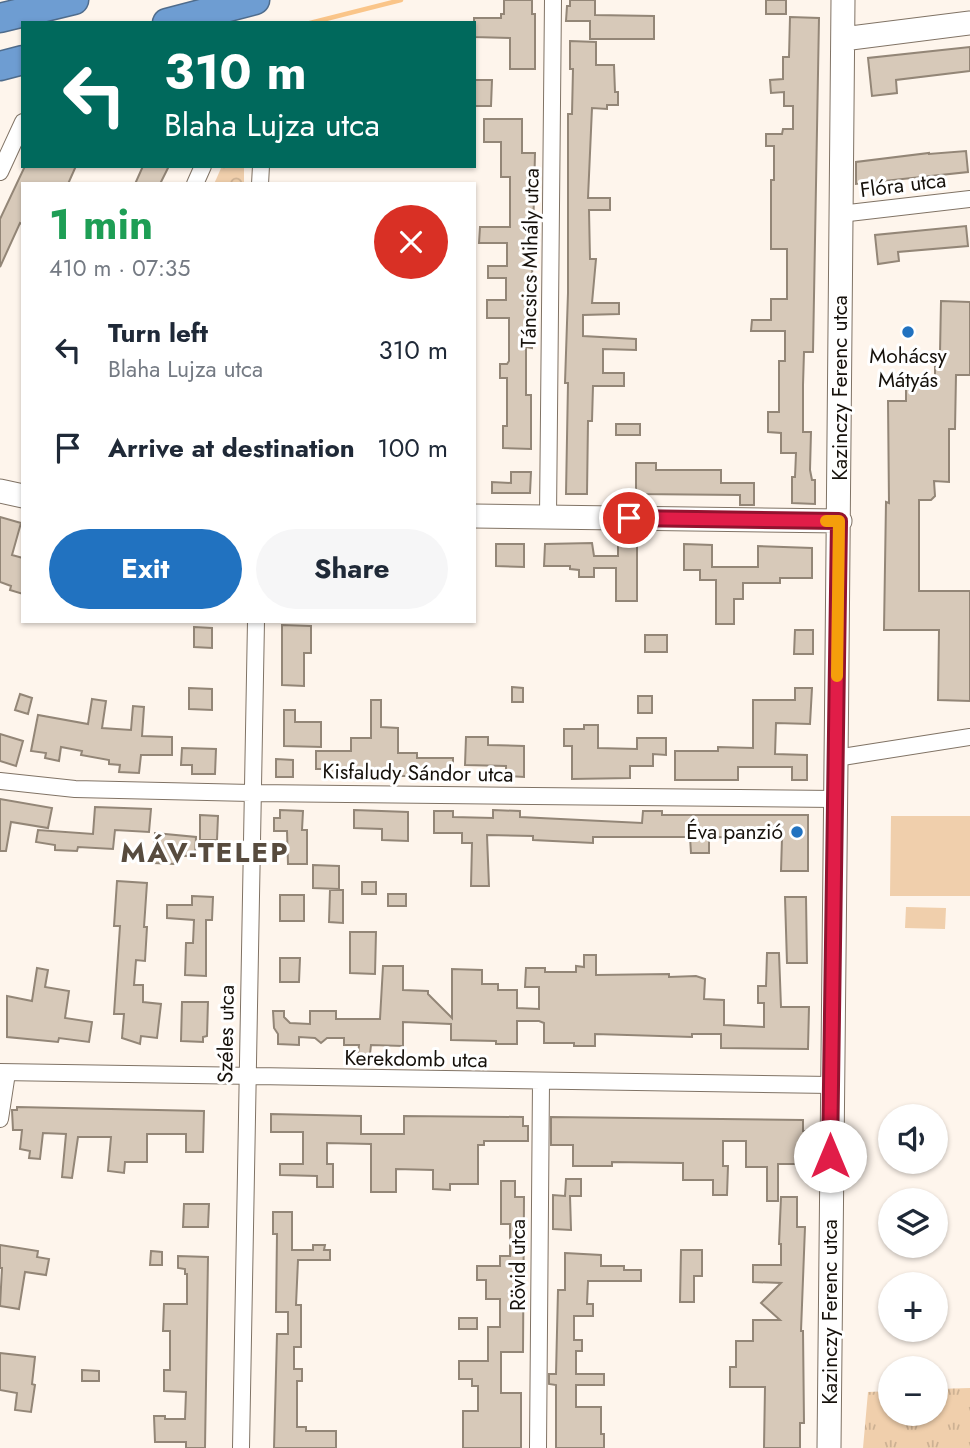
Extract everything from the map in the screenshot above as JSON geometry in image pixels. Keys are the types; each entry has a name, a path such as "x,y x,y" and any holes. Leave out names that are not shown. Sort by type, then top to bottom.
{"highway":[{"path":"0,18 74,0"},
{"path":"175,21 255,0"},
{"path":"0,66 21,61"}],"street":[{"name":"Táncsics Mihály utca","path":"548,517 553,0"},
{"name":"Kazinczy Ferenc utca","path":"829,1448 843,0"},
{"path":"843,39 970,23"},
{"path":"0,172 21,126"},
{"name":"Flóra utca","path":"840,214 970,199"},
{"path":"0,491 21,496"},
{"path":"476,516 839,521"},
{"name":"Széles utca","path":"241,1448 256,623"},
{"path":"836,758 970,737"},
{"name":"Kisfaludy Sándor utca","path":"0,781 75,789 251,793 835,799"},
{"path":"0,1119 3,1073"},
{"name":"Kerekdomb utca","path":"3,1073 831,1086"},
{"name":"Rövid utca","path":"538,1448 541,1082"}],"green space":[{"path":"221,168 244,168 244,182 215,182"},
{"path":"891,816 970,816 970,896 890,896"},
{"path":"906,907 946,908 945,929 905,928"},
{"path":"970,1388 970,1448 863,1448 868,1392 878,1392 878,1426 948,1426 948,1389"}],"building":[{"path":"504,0 532,0 532,14 535,14 535,69 510,69 510,38 476,37 474,18 501,18 501,14 504,14"},
{"path":"570,0 595,0 595,15 654,16 654,39 590,39 590,21 566,21"},
{"path":"766,0 786,0 786,14 766,14"},
{"path":"790,17 819,18 813,352 804,352 803,385 803,432 811,432 810,470 812,480 815,480 815,504 792,503 796,453 781,453 781,433 768,432 768,412 779,412 779,361 785,361 785,331 751,331 752,320 771,320 771,299 787,299 787,249 771,249 774,146 766,146 766,134 782,134 783,129 793,129 793,106 784,106 784,92 771,93 770,80 783,79 783,57 789,57"},
{"path":"570,41 596,42 596,65 614,65 615,92 618,92 618,105 607,105 607,109 592,108 588,198 610,198 610,210 589,210 590,259 596,259 592,303 619,303 619,314 583,315 583,336 636,339 636,350 603,349 603,373 624,373 624,386 593,386 592,421 588,421 587,494 566,494 568,114 572,114 573,69 570,69"},
{"path":"970,47 970,71 896,80 897,93 872,96 868,58"},
{"path":"476,80 492,80 491,106 476,106"},
{"path":"484,119 522,119 522,153 535,153 530,279 532,348 526,347 526,395 531,395 531,449 503,448 503,426 507,426 507,378 500,378 500,364 507,364 509,361 509,318 487,318 487,300 506,300 506,278 488,278 488,266 507,266 507,243 479,243 480,227 510,227 510,177 501,177 501,142 484,142"},
{"path":"966,151 968,172 856,184 856,162"},
{"path":"24,168 75,168 69,182 21,182 21,224 0,267 0,219"},
{"path":"142,168 168,168 161,182 136,182"},
{"path":"966,226 968,246 898,252 899,261 878,264 875,235"},
{"path":"941,301 970,302 970,375 956,375 955,429 949,429 949,482 934,481 935,496 931,500 919,500 919,591 970,591 970,701 938,700 939,630 884,630 886,502 889,503 888,401 906,401 906,379 935,379 935,353 940,353"},
{"path":"616,424 640,424 640,435 616,435"},
{"path":"636,463 656,463 656,470 721,470 721,483 754,483 754,505 740,505 740,495 636,494"},
{"path":"511,472 531,472 530,493 492,493 492,482 511,483"},
{"path":"0,517 21,523 12,555 21,557 21,593 10,590 11,586 0,582"},
{"path":"592,543 594,556 618,556 618,545 637,545 637,601 616,601 616,568 594,568 594,577 579,577 579,570 570,569 570,566 544,566 545,544"},
{"path":"496,544 524,544 524,567 496,566"},
{"path":"684,544 712,545 712,567 758,567 758,546 812,548 812,578 780,578 780,583 743,583 743,599 734,599 734,624 716,624 716,580 700,580 700,570 684,570"},
{"path":"282,625 311,626 311,653 304,653 304,686 282,685"},
{"path":"194,627 212,628 212,648 194,647"},
{"path":"795,630 813,630 813,654 794,654"},
{"path":"645,635 667,635 667,652 645,652"},
{"path":"512,687 523,688 523,702 512,702"},
{"path":"189,688 212,689 212,710 189,709"},
{"path":"795,688 812,688 810,724 776,723 775,754 807,755 807,780 792,780 792,767 738,767 738,780 675,780 675,751 718,751 718,747 753,748 753,700 795,700"},
{"path":"20,694 32,698 28,714 15,710"},
{"path":"638,696 652,696 652,713 638,713"},
{"path":"92,699 106,701 102,728 131,730 133,706 144,707 142,736 172,737 172,755 141,755 139,773 119,772 120,765 109,764 109,760 81,755 82,751 61,747 59,761 45,758 46,753 31,751 38,715 88,724"},
{"path":"371,700 381,700 381,727 398,728 398,753 417,753 417,758 453,758 453,776 322,776 322,769 316,769 316,751 351,751 351,738 371,738"},
{"path":"284,710 295,710 295,722 321,722 321,747 284,746"},
{"path":"584,725 598,725 598,748 637,749 637,738 666,738 666,755 653,754 653,766 630,766 630,778 572,779 572,746 564,746 564,729 584,729"},
{"path":"0,734 23,741 16,766 0,761"},
{"path":"466,737 488,737 488,745 524,746 524,777 506,776 506,766 465,765"},
{"path":"182,748 216,749 215,774 192,774 192,765 181,765"},
{"path":"276,759 293,760 293,777 276,777"},
{"path":"0,799 52,808 48,828 11,822 6,851 0,851"},
{"path":"95,807 151,809 149,832 115,830 113,849 78,847 77,851 55,850 55,845 36,842 38,830 93,834"},
{"path":"280,810 303,811 302,830 307,830 307,864 288,864 287,831 274,831 274,818 280,818"},
{"path":"354,810 408,812 408,841 382,840 382,829 354,828"},
{"path":"493,810 520,811 520,817 642,823 643,811 662,811 662,815 808,815 808,871 781,871 782,838 709,837 709,853 691,853 690,837 593,837 593,843 533,840 533,836 487,835 489,886 471,886 472,843 462,843 462,833 434,833 434,811 453,811 453,817 493,818"},
{"path":"200,815 218,816 217,840 200,840"},
{"path":"155,833 196,837 195,856 174,856 174,864 154,863"},
{"path":"313,865 339,866 339,889 313,888"},
{"path":"117,881 147,883 145,961 136,960 134,985 143,985 143,1002 161,1004 157,1038 141,1036 140,1044 122,1038 124,1014 114,1014 120,926 114,926"},
{"path":"362,882 376,882 376,894 362,894"},
{"path":"330,890 343,890 343,923 329,922"},
{"path":"388,894 406,894 406,906 388,906"},
{"path":"280,895 304,895 304,921 280,921"},
{"path":"192,896 213,897 212,920 206,920 206,976 185,975 186,943 193,943 194,920 167,918 167,905 192,905"},
{"path":"785,897 806,897 807,963 787,963"},
{"path":"350,932 376,932 375,974 350,973"},
{"path":"767,953 779,953 781,1007 809,1007 808,1049 721,1048 721,1034 692,1034 692,1037 595,1034 595,1046 544,1043 544,1023 539,1021 517,1021 517,1044 496,1044 496,1041 451,1040 451,1024 403,1022 403,1046 371,1045 370,1054 358,1054 359,1045 344,1045 344,1038 327,1038 321,1043 315,1038 299,1037 299,1045 278,1044 278,1034 274,1028 273,1011 284,1011 284,1017 290,1023 310,1024 310,1011 336,1011 336,1019 380,1019 383,966 403,966 403,990 428,991 452,1018 452,969 482,970 482,984 498,984 498,990 517,990 517,1008 539,1009 539,987 525,987 526,968 545,968 545,972 576,972 576,966 584,967 584,955 596,955 596,975 669,974 669,977 696,976 705,979 704,999 724,1000 724,1025 764,1027 764,1003 758,1003 758,986 766,986"},
{"path":"280,958 300,958 299,982 280,982"},
{"path":"37,968 48,970 45,987 69,991 65,1018 92,1022 89,1042 59,1038 58,1042 7,1037 7,996 32,1001"},
{"path":"182,1002 208,1002 207,1036 203,1037 203,1042 181,1041"},
{"path":"17,1107 204,1111 203,1152 186,1152 186,1134 147,1134 147,1162 125,1162 124,1173 108,1171 111,1137 78,1137 72,1178 62,1177 66,1134 43,1133 40,1159 29,1158 30,1151 20,1149 22,1130 13,1130 12,1110 17,1110"},
{"path":"271,1114 361,1116 361,1134 404,1134 404,1116 523,1117 523,1126 528,1126 528,1141 484,1141 484,1145 478,1145 478,1184 450,1184 450,1190 433,1189 433,1170 396,1169 396,1192 371,1192 371,1144 327,1143 327,1164 333,1164 333,1187 317,1187 317,1176 280,1175 280,1164 303,1164 303,1132 271,1132"},
{"path":"551,1117 803,1120 803,1131 806,1131 806,1164 778,1164 778,1201 767,1201 767,1167 746,1167 746,1141 723,1141 723,1166 728,1166 727,1195 713,1195 713,1180 683,1180 683,1163 612,1162 612,1166 573,1166 573,1145 551,1145"},
{"path":"566,1179 581,1179 581,1196 570,1196 571,1230 553,1229 553,1195 565,1196"},
{"path":"501,1181 515,1181 515,1197 524,1197 523,1352 501,1352 501,1393 521,1393 521,1448 463,1448 463,1411 478,1411 478,1386 472,1386 472,1379 459,1379 459,1361 488,1361 488,1327 500,1327 500,1299 486,1299 486,1280 477,1280 477,1266 500,1266 500,1256 510,1256 510,1224 501,1224"},
{"path":"781,1197 797,1197 797,1227 805,1227 801,1331 804,1423 800,1423 800,1448 764,1448 765,1387 730,1387 730,1367 736,1367 736,1341 753,1341 753,1320 780,1320 761,1303 781,1283 753,1282 753,1265 781,1265"},
{"path":"184,1204 209,1204 208,1227 183,1227"},
{"path":"273,1212 292,1212 292,1250 313,1250 313,1245 325,1245 324,1250 330,1250 330,1260 298,1260 296,1305 301,1305 301,1347 294,1347 294,1369 302,1369 302,1381 297,1381 297,1427 306,1427 306,1431 336,1431 336,1448 274,1448 277,1334 288,1334 288,1312 276,1312 277,1234 273,1234"},
{"path":"0,1245 38,1251 37,1257 49,1259 46,1275 25,1272 19,1309 0,1306"},
{"path":"681,1250 702,1250 702,1276 694,1276 694,1302 680,1302"},
{"path":"151,1251 162,1252 162,1265 150,1265"},
{"path":"565,1253 601,1255 601,1266 624,1266 624,1270 641,1270 641,1281 588,1281 587,1304 593,1304 593,1316 574,1316 574,1340 582,1340 582,1351 576,1351 576,1374 604,1374 604,1385 576,1385 576,1407 601,1407 604,1448 556,1448 556,1385 549,1384 549,1374 556,1374 558,1290 565,1290"},
{"path":"178,1256 208,1257 205,1448 186,1448 186,1442 155,1442 154,1416 185,1419 186,1392 164,1391 164,1370 170,1370 170,1331 163,1331 164,1304 187,1304 187,1274 185,1269 178,1268"},
{"path":"459,1318 477,1318 477,1329 459,1329"},
{"path":"0,1353 35,1357 31,1412 15,1410 17,1393 0,1390"},
{"path":"82,1370 99,1371 99,1381 82,1381"}],"waterway":[{"path":"318,21 401,0"}],"slow traffic":[{"path":"826,521 839,521 837,676"}],"place":[{"name":"Mohácsy Mátyás","path":"908,332"},
{"name":"Éva panzió","path":"797,832"}],"district":[{"name":"MÁV-TELEP","path":"205,852"}],"route":[{"path":"629,518 839,521 830,1156"}]}
